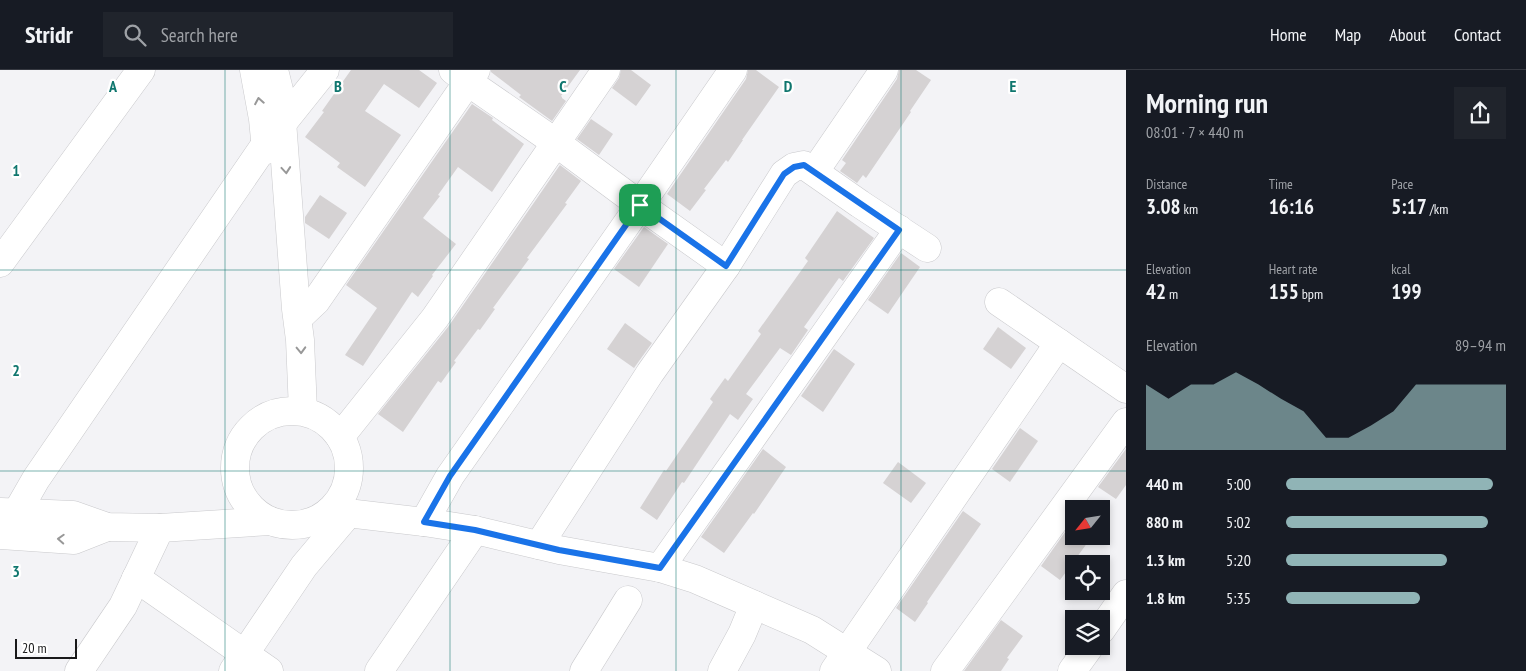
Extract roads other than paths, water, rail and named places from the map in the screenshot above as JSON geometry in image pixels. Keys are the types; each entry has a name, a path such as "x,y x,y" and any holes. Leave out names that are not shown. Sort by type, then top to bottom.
{"lane":[{"path":"0,264 141,70"},
{"path":"254,70 262,119 273,135 298,318 293,411"},
{"path":"274,70 280,94 273,135 282,347 293,411"},
{"path":"8,512 36,479 273,135 325,70"},
{"path":"340,437 435,318 606,70"},
{"path":"424,522 450,476 733,70"},
{"path":"815,172 884,70"},
{"path":"298,318 316,301 465,74 640,205 726,266"},
{"path":"539,545 650,373 726,266 784,174 794,167 804,165 927,248"},
{"path":"660,568 899,230"},
{"path":"999,302 1126,389"},
{"path":"841,661 1059,343"},
{"path":"239,662 339,512 341,499 347,484 350,468 347,452 334,428 314,415 293,411 268,415 254,424 244,437 237,452 235,468 237,485 255,512 270,520 285,525 301,525 339,512 424,522 475,530 539,545 660,568 695,578 812,630 841,661 877,671"},
{"path":"945,671 1126,422"},
{"path":"8,512 73,515 107,527 160,528 270,520"},
{"path":"0,535 74,540 107,527"},
{"path":"78,671 123,606 160,528"},
{"path":"379,671 475,530"},
{"path":"136,578 239,662 269,671"},
{"path":"1110,617 1126,594"},
{"path":"584,671 628,600"},
{"path":"722,671 742,634 754,604"},
{"path":"1072,671 1084,655"}]}
